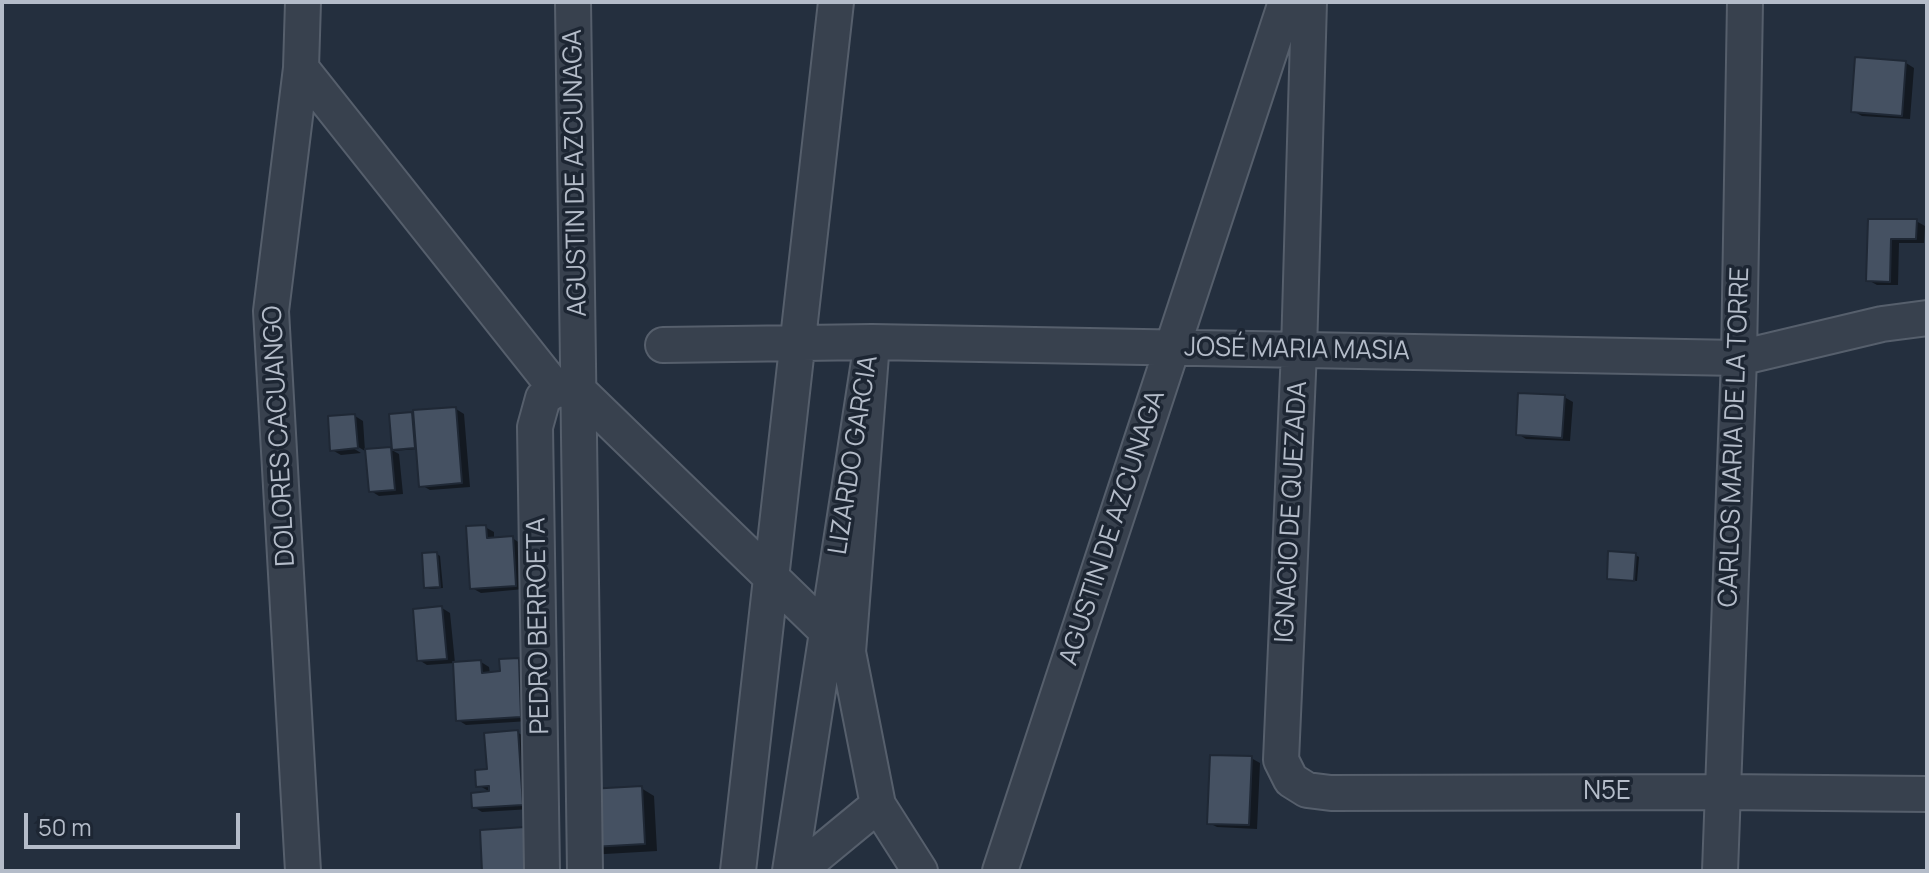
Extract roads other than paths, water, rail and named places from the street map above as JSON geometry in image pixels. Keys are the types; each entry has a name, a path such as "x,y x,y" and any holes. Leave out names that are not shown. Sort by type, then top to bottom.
{"street":[{"name":"DOLORES CACUANGO","path":"303,2 301,68 271,311 303,871"},
{"name":"AGUSTIN DE AZCUNAGA","path":"573,2 568,390 585,871"},
{"path":"738,871 836,2"},
{"name":"AGUSTIN DE AZCUNAGA","path":"1000,871 1286,2"},
{"name":"IGNACIO DE QUEZADA","path":"1291,780 1281,760 1299,351 1309,2"},
{"name":"CARLOS MARIA DE LA TORRE","path":"1720,871 1739,358 1745,2"},
{"path":"301,68 568,390 837,641"},
{"name":"JOSÉ MARIA MASIA","path":"663,345 872,342 1739,358 1882,324 1927,318"},
{"name":"LIZARDO GARCIA","path":"790,871 837,641 872,342"},
{"name":"PEDRO BERROETA","path":"542,871 535,427 543,398 568,390"},
{"name":"LIZARDO GARCIA","path":"837,641 878,805 920,871"},
{"name":"N5E","path":"1291,780 1307,790 1331,793 1927,794"},
{"path":"798,871 878,805"}]}
